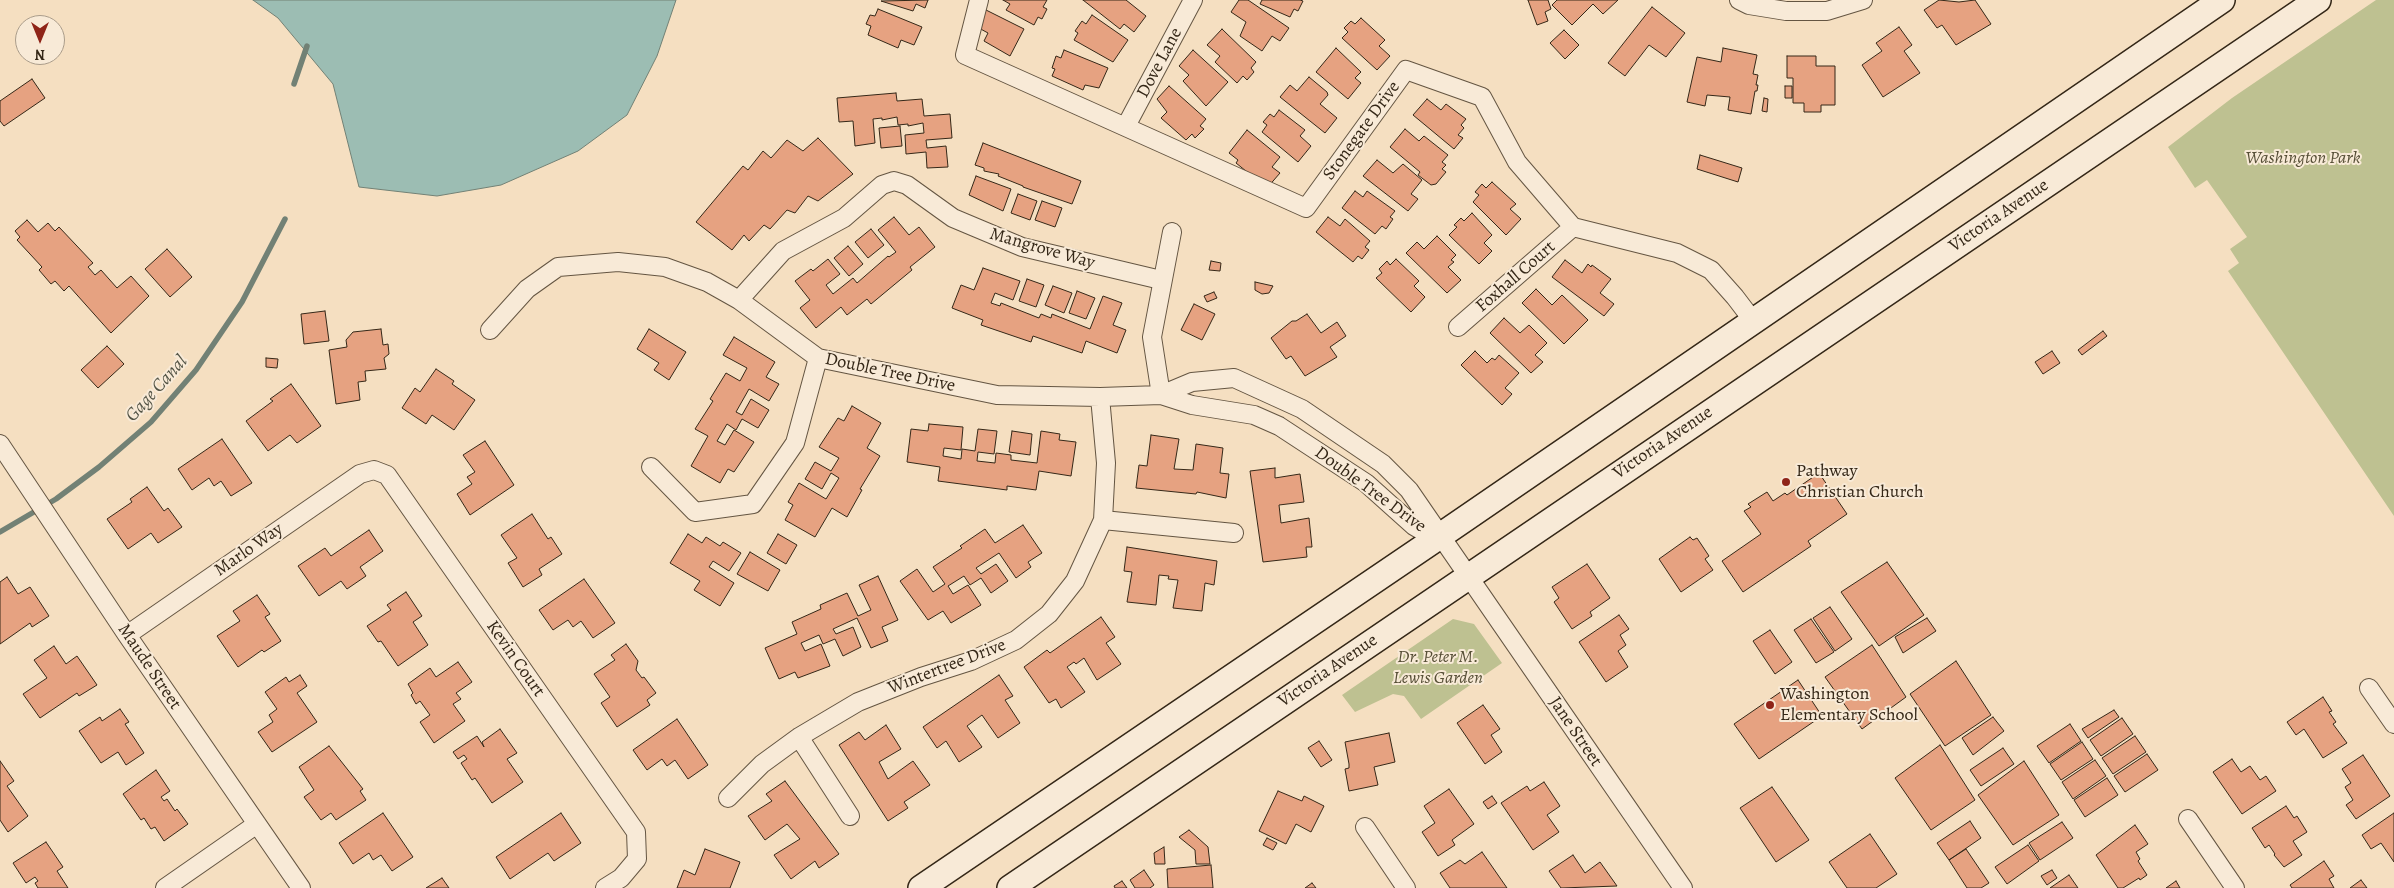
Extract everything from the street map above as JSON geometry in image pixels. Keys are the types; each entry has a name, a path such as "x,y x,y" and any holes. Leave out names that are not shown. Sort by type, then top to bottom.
{"main road":[{"path":"920,888 1754,322 2222,0"},
{"name":"Victoria Avenue","path":"1010,888 2318,0"}],"street":[{"name":"Stonegate Drive","path":"979,0 965,55 1306,208 1406,70 1482,97 1517,162 1573,227"},
{"name":"Dove Lane","path":"1126,126 1193,0"},
{"path":"1739,0 1749,4 1786,11 1827,11 1863,0"},
{"name":"Mangrove Way","path":"740,300 782,251 844,218 882,185 894,181 908,185 953,218 1012,243 1161,280"},
{"path":"1573,227 1677,253 1711,270 1754,322"},
{"name":"Foxhall Court","path":"1458,327 1573,227"},
{"path":"1160,395 1152,337 1161,280 1172,232"},
{"name":"Double Tree Drive","path":"490,330 527,289 558,267 618,262 665,266 707,282 740,300 818,358 997,395 1100,397 1160,395 1192,382 1234,378 1302,409 1383,464 1410,490 1429,516 1440,536 1469,575"},
{"path":"651,468 695,512 754,504 796,443 818,358"},
{"name":"Double Tree Drive","path":"1160,395 1192,406 1254,415 1279,426 1366,483 1414,526 1426,533 1440,536"},
{"name":"Wintertree Drive","path":"728,798 762,764 798,737 858,702 922,677 971,661 1016,640 1049,614 1076,581 1103,520 1106,463 1100,397"},
{"name":"Maude Street","path":"0,444 127,635 301,888"},
{"name":"Marlo Way","path":"127,635 360,474 374,470"},
{"name":"Kevin Court","path":"374,470 387,475 636,832 637,859 621,878 605,888"},
{"path":"1103,520 1234,533"},
{"name":"Jane Street","path":"1469,575 1683,888"},
{"path":"2368,688 2394,724"},
{"path":"798,737 850,816"},
{"path":"2188,819 2235,888"},
{"path":"165,888 257,824"},
{"path":"1365,828 1406,888"}],"green space":[{"name":"Washington Park","path":"2376,0 2394,0 2394,516 2228,271 2239,263 2230,249 2247,237 2207,180 2195,188 2168,147 2232,98"},
{"name":"Dr. Peter M. Lewis Garden","path":"1453,619 1474,624 1502,663 1421,719 1404,696 1393,694 1355,712 1342,695"}],"water":[{"path":"253,0 676,0 657,56 627,115 578,151 501,185 437,196 359,187 333,84 278,18"}],"building":[{"path":"928,0 925,8 916,4 913,11 881,1"},
{"path":"1003,0 1047,0 1043,7 1047,9 1042,19 1038,17 1034,25 1006,10 1010,4"},
{"path":"1083,0 1126,0 1146,16 1134,32 1124,24 1120,29"},
{"path":"1239,0 1248,0 1289,28 1280,41 1272,36 1262,51 1240,36 1246,22 1231,12"},
{"path":"1262,0 1303,1 1298,11 1294,9 1290,17 1260,4"},
{"path":"1528,0 1548,0 1551,9 1545,12 1548,21 1537,25"},
{"path":"1557,0 1618,0 1603,14 1593,4 1572,25 1552,5"},
{"path":"1939,0 1959,2 1975,0 1991,24 1956,45 1942,25 1937,28 1924,10"},
{"path":"1652,7 1685,33 1666,57 1649,45 1625,76 1608,63"},
{"path":"878,9 922,27 914,45 901,40 898,48 868,35 871,26 866,24 870,15 875,16"},
{"path":"986,10 1024,29 1010,56 984,41 988,33 977,27"},
{"path":"1092,15 1128,40 1113,62 1074,40 1078,33 1075,31 1082,21 1086,24"},
{"path":"1361,18 1385,40 1379,46 1390,56 1377,70 1342,38 1348,32 1344,28 1351,21 1355,24"},
{"path":"1899,27 1912,45 1904,51 1920,73 1883,97 1862,65 1882,51 1876,43"},
{"path":"1222,29 1256,62 1251,68 1254,72 1247,80 1243,76 1237,83 1215,62 1220,56 1207,45"},
{"path":"1564,30 1579,45 1565,59 1550,43"},
{"path":"1336,48 1361,72 1355,78 1361,83 1348,99 1316,72"},
{"path":"1723,48 1757,55 1753,74 1758,75 1756,85 1758,85 1757,91 1755,91 1751,114 1728,110 1730,97 1707,95 1705,106 1687,102 1697,57 1721,62"},
{"path":"1064,50 1108,68 1099,88 1085,85 1083,90 1052,76 1055,69 1052,68 1056,56 1061,58"},
{"path":"1193,50 1228,82 1206,106 1183,81 1189,75 1179,66"},
{"path":"1787,56 1816,56 1816,66 1835,66 1835,105 1821,105 1821,112 1804,112 1804,103 1793,103 1793,78 1787,78"},
{"path":"1309,77 1327,92 1328,95 1320,104 1337,118 1325,133 1280,97 1290,85 1297,91"},
{"path":"32,79 45,98 4,126 0,121 0,101"},
{"path":"1169,86 1206,119 1200,126 1204,129 1195,138 1192,134 1186,140 1161,118 1167,112 1157,99"},
{"path":"1785,86 1792,86 1792,98 1785,98"},
{"path":"896,93 897,101 922,99 924,116 950,114 952,138 926,140 927,148 946,146 948,167 927,168 926,152 906,154 905,135 924,133 923,123 908,126 908,124 898,125 897,117 882,120 882,118 873,119 875,143 855,146 853,121 839,122 837,98"},
{"path":"1764,98 1768,99 1767,112 1762,111"},
{"path":"1427,99 1441,110 1446,104 1466,119 1461,125 1464,128 1458,135 1463,138 1454,149 1413,115"},
{"path":"1279,110 1305,130 1300,136 1311,146 1298,162 1262,132 1267,125 1263,122 1270,114 1274,117"},
{"path":"900,126 902,146 881,148 879,128"},
{"path":"1405,129 1419,141 1424,136 1448,155 1442,162 1446,165 1442,169 1446,172 1436,184 1431,185 1418,175 1420,172 1390,147"},
{"path":"1247,130 1280,157 1272,167 1280,173 1267,188 1236,163 1238,160 1229,153"},
{"path":"818,138 853,174 818,201 808,196 795,213 787,210 770,229 764,225 749,241 744,235 732,250 696,222 743,166 748,170 763,151 771,158 787,140 803,151"},
{"path":"983,143 1081,181 1072,204 1023,187 998,176 999,174 984,171 984,168 975,165"},
{"path":"1700,155 1742,168 1738,182 1697,169"},
{"path":"1377,160 1393,173 1403,164 1422,180 1411,194 1418,199 1408,211 1363,176"},
{"path":"976,176 1011,189 1003,211 969,195"},
{"path":"1492,182 1516,204 1510,209 1521,219 1506,235 1473,202 1479,195 1475,192 1482,184 1486,188"},
{"path":"1355,191 1363,197 1367,191 1395,211 1390,217 1393,219 1386,229 1382,226 1375,234 1342,208"},
{"path":"1018,194 1037,201 1030,220 1011,213"},
{"path":"1042,201 1062,208 1055,227 1035,220"},
{"path":"1472,213 1492,235 1484,243 1492,251 1479,264 1449,235 1457,227 1454,225 1461,218 1464,221"},
{"path":"894,217 909,235 919,227 935,247 910,267 912,270 871,304 867,299 847,315 841,307 816,328 800,308 810,300 795,281 811,269 813,271 828,259 840,274 826,285 833,294 853,278 857,283 888,256 896,252 878,230"},
{"path":"1328,217 1340,226 1345,219 1370,241 1365,247 1369,250 1362,259 1358,256 1353,262 1316,232"},
{"path":"27,220 38,232 48,223 55,231 59,227 93,263 88,267 95,275 101,270 117,288 131,276 149,296 111,333 69,286 64,291 55,281 51,284 39,270 42,267 17,240 20,237 15,231"},
{"path":"871,229 884,245 868,258 855,242"},
{"path":"1437,236 1456,255 1451,260 1454,262 1448,267 1461,280 1447,293 1406,253 1417,242 1424,249"},
{"path":"848,246 863,264 849,276 834,258"},
{"path":"167,249 192,277 170,297 145,269"},
{"path":"1396,259 1419,281 1414,286 1425,297 1411,312 1376,278 1382,273 1379,269 1387,261 1390,265"},
{"path":"1565,260 1582,273 1588,264 1591,267 1592,265 1611,279 1600,293 1614,304 1604,316 1552,277"},
{"path":"1211,261 1221,263 1220,271 1209,270"},
{"path":"983,268 1020,281 1013,300 995,293 991,303 1000,306 1001,303 1039,318 1041,314 1051,318 1052,314 1090,329 1103,296 1122,303 1113,325 1126,330 1117,353 1086,341 1082,353 1033,336 1031,342 981,325 983,320 952,308 961,285 974,290"},
{"path":"1027,279 1044,285 1036,307 1019,301"},
{"path":"1255,282 1273,286 1269,293 1262,294 1255,290"},
{"path":"1053,286 1072,293 1064,313 1045,305"},
{"path":"1536,289 1552,305 1562,295 1588,320 1564,344 1522,303"},
{"path":"1077,291 1095,298 1086,319 1069,313"},
{"path":"1214,292 1217,298 1207,302 1204,296"},
{"path":"1194,304 1215,314 1202,340 1181,330"},
{"path":"325,311 329,341 304,344 301,314"},
{"path":"1307,314 1321,333 1337,322 1346,336 1330,347 1337,357 1305,376 1291,356 1286,359 1271,338 1292,321 1296,321"},
{"path":"1504,318 1520,333 1529,325 1547,343 1535,355 1543,362 1531,373 1490,333"},
{"path":"381,329 383,345 388,344 389,354 384,358 386,369 365,371 366,381 358,382 360,400 336,404 329,350 347,347 346,340 353,332"},
{"path":"649,329 686,352 669,380 654,370 659,363 637,349"},
{"path":"2103,331 2107,336 2082,355 2078,350"},
{"path":"734,337 775,362 766,377 779,384 769,401 749,389 736,412 742,415 751,399 769,410 758,428 742,419 736,430 727,424 717,441 725,445 734,430 754,442 734,472 728,469 720,483 691,466 708,436 695,429 713,401 710,399 726,373 740,381 747,368 723,355"},
{"path":"107,346 124,364 98,388 81,370"},
{"path":"1475,351 1487,363 1492,358 1495,360 1499,355 1519,373 1505,388 1512,394 1502,405 1461,365"},
{"path":"2052,351 2060,363 2043,374 2035,362"},
{"path":"266,358 278,359 277,368 266,367"},
{"path":"436,369 454,381 452,384 475,400 454,430 432,415 426,424 402,408 415,388 420,392"},
{"path":"291,384 321,426 297,443 290,435 268,451 246,421 273,401 270,399"},
{"path":"852,406 881,423 867,448 880,456 860,489 862,490 847,517 832,508 815,537 785,520 793,505 788,502 799,483 826,499 839,478 831,473 822,489 805,479 815,462 831,471 839,458 819,447 838,418 844,421"},
{"path":"929,424 963,427 961,450 944,448 943,456 961,459 962,449 975,451 978,429 997,431 994,454 978,452 977,461 995,463 996,453 1011,455 1011,460 1037,463 1041,431 1060,434 1059,440 1076,442 1071,476 1039,471 1036,490 1007,486 1007,490 938,481 940,467 907,462 911,429 928,431"},
{"path":"1012,431 1032,434 1030,455 1009,452"},
{"path":"1151,435 1179,439 1174,469 1193,470 1196,444 1223,448 1220,473 1229,474 1226,498 1197,492 1196,494 1136,488 1139,465 1147,466"},
{"path":"222,439 252,483 231,496 221,481 214,486 209,478 192,490 178,469"},
{"path":"485,441 514,485 470,515 457,494 472,484 467,477 475,472 463,455"},
{"path":"1275,468 1275,478 1300,474 1304,502 1279,505 1281,523 1309,518 1312,547 1306,547 1307,557 1263,562 1250,471"},
{"path":"1819,473 1847,514 1808,541 1811,546 1743,592 1722,561 1761,534 1744,511 1751,507 1748,504 1767,492 1773,501 1785,493 1787,495"},
{"path":"147,487 164,511 168,508 182,527 158,543 151,533 128,549 107,519 132,502 130,499"},
{"path":"532,514 548,539 551,537 562,554 539,569 542,575 523,587 508,563 517,558 501,535"},
{"path":"1023,525 1042,553 1028,562 1031,567 1016,578 999,553 976,568 981,574 996,564 1008,581 991,593 981,578 970,585 964,576 948,586 953,594 968,585 981,605 951,623 943,611 928,620 900,581 917,569 933,592 945,584 933,567 962,548 960,546 985,529 995,543"},
{"path":"369,530 383,551 360,567 366,576 347,589 341,581 319,596 298,566 325,548 331,556"},
{"path":"688,534 702,543 706,537 720,546 723,542 741,553 729,571 713,561 709,567 734,583 720,606 694,590 700,581 670,563"},
{"path":"778,534 797,545 786,564 767,553"},
{"path":"1690,537 1693,540 1697,538 1709,556 1705,559 1713,570 1681,592 1659,559"},
{"path":"1127,547 1217,561 1214,585 1205,583 1202,611 1173,608 1178,580 1168,579 1169,576 1159,575 1156,605 1127,602 1132,572 1124,571"},
{"path":"750,552 780,570 768,591 737,574"},
{"path":"1887,562 1924,615 1879,646 1841,592"},
{"path":"1587,564 1610,598 1590,612 1592,616 1572,629 1554,602 1559,598 1552,587"},
{"path":"878,576 898,620 882,627 888,641 871,648 857,618 833,629 836,634 853,627 861,647 843,656 835,639 823,644 819,635 801,643 805,651 821,644 830,666 798,678 795,672 779,679 765,648 797,634 792,622 821,609 820,605 847,593 858,616 871,610 859,585"},
{"path":"7,577 18,594 30,587 49,616 32,627 30,623 0,644 0,582"},
{"path":"584,579 615,623 593,638 581,621 573,627 568,620 553,630 539,610"},
{"path":"406,592 422,616 413,622 428,645 398,666 381,641 378,642 367,626 391,610 387,605"},
{"path":"257,595 270,614 265,617 281,641 264,652 262,650 238,667 217,636 240,621 233,611"},
{"name":"Washington Elementary School","path":"1830,607 1852,639 1835,651 1813,618"},
{"path":"1619,615 1629,629 1620,635 1626,645 1618,651 1628,667 1606,682 1579,642"},
{"path":"1101,617 1115,637 1106,643 1121,664 1097,680 1084,658 1076,664 1074,662 1067,667 1085,692 1061,708 1056,699 1049,703 1024,667 1047,650 1050,653"},
{"name":"Washington Elementary School","path":"1927,618 1936,631 1903,653 1895,637"},
{"name":"Washington Elementary School","path":"1811,619 1834,652 1816,663 1794,630"},
{"name":"Washington Elementary School","path":"1770,630 1792,662 1775,674 1753,641"},
{"path":"626,644 638,661 636,670 656,693 647,700 650,705 617,727 601,703 610,697 594,674 615,660 611,655"},
{"path":"1872,645 1906,697 1862,729 1825,677"},
{"path":"54,646 66,664 77,656 97,685 79,696 77,693 40,718 23,694 47,678 34,660"},
{"path":"1956,661 1991,715 1945,746 1910,694"},
{"path":"458,662 472,682 456,693 461,699 453,704 465,721 434,743 420,722 430,715 420,701 416,704 408,684 430,668 436,677"},
{"path":"300,675 307,686 297,693 317,722 272,752 258,732 273,722 269,715 277,709 265,692 286,677 289,682"},
{"path":"999,675 1013,696 1005,700 1020,723 998,738 982,715 967,726 982,747 959,762 946,741 937,748 923,727"},
{"path":"1798,680 1822,716 1759,759 1734,724"},
{"path":"2323,697 2332,711 2329,712 2336,722 2333,724 2347,743 2323,758 2304,729 2296,735 2287,722"},
{"path":"1483,705 1500,729 1491,735 1502,752 1485,764 1457,723"},
{"path":"120,709 129,722 125,724 144,753 126,765 118,752 101,763 79,731 100,717 102,721"},
{"path":"2114,710 2119,717 2088,738 2082,729"},
{"name":"Washington Elementary School","path":"1993,717 2004,731 1973,755 1962,738"},
{"path":"2122,718 2133,734 2101,756 2090,740"},
{"path":"677,719 708,765 688,779 675,760 667,766 662,759 647,770 633,750"},
{"path":"2070,724 2081,741 2049,763 2037,746"},
{"path":"886,725 901,749 879,762 888,779 913,761 930,785 904,802 908,808 888,821 839,745 859,732 865,740"},
{"path":"500,729 517,753 507,759 523,782 492,803 475,778 472,780 461,763 467,759 464,755 458,759 453,752 477,736 484,747 482,742"},
{"path":"1389,733 1395,762 1374,767 1378,785 1349,791 1345,769 1349,768 1349,764 1345,742"},
{"path":"2135,736 2146,752 2113,774 2102,758"},
{"path":"1319,741 1332,760 1321,767 1308,748"},
{"path":"2082,742 2093,759 2061,780 2050,764"},
{"path":"1940,745 1975,800 1931,830 1895,778"},
{"path":"329,746 363,789 360,791 366,800 336,820 331,813 321,820 304,797 314,790 299,767"},
{"path":"2003,748 2014,764 1981,786 1970,770"},
{"path":"2147,754 2158,770 2125,792 2114,776"},
{"path":"2363,755 2390,796 2356,819 2346,805 2353,800 2345,787 2351,783 2342,769"},
{"path":"2232,759 2241,772 2250,766 2260,780 2266,776 2276,791 2242,814 2213,772"},
{"path":"2095,760 2106,776 2073,799 2062,782"},
{"path":"0,761 14,781 7,786 28,816 8,832 0,820"},
{"path":"2024,761 2059,815 2013,845 1978,795"},
{"path":"156,770 170,791 161,797 164,801 167,799 175,811 177,809 188,824 164,841 155,827 151,829 144,818 141,820 123,794"},
{"path":"2107,778 2118,795 2085,817 2074,800"},
{"path":"785,781 839,854 819,868 815,861 791,879 774,855 800,839 787,824 765,840 748,816 772,801 766,794"},
{"path":"1544,782 1560,806 1547,815 1559,832 1533,850 1501,803 1527,786 1530,791"},
{"path":"1772,787 1809,840 1776,862 1740,808"},
{"path":"1449,789 1474,824 1452,840 1455,845 1438,856 1422,832 1435,823 1424,806"},
{"path":"1278,791 1302,801 1304,796 1324,806 1311,832 1296,824 1286,844 1259,831"},
{"path":"1492,796 1497,803 1488,809 1483,802"},
{"path":"2286,806 2294,818 2297,816 2307,832 2293,841 2302,855 2284,867 2274,855 2269,845 2265,848 2252,828"},
{"path":"383,813 413,857 392,871 381,855 373,860 369,853 353,864 339,843"},
{"path":"561,813 581,843 554,861 548,853 510,879 496,857"},
{"path":"2394,813 2394,862 2381,843 2371,849 2362,835"},
{"path":"1970,821 1981,838 1949,860 1937,843"},
{"path":"2062,822 2073,838 2040,860 2029,843"},
{"path":"2135,825 2148,844 2136,852 2140,859 2138,861 2147,875 2123,888 2118,888 2096,855"},
{"path":"1189,830 1208,847 1210,864 1196,864 1195,850 1179,837"},
{"path":"1870,834 1897,874 1876,888 1847,888 1829,862"},
{"path":"1267,838 1277,843 1273,850 1263,845"},
{"path":"46,842 63,867 57,871 68,888 38,888 35,883 38,881 35,877 26,883 13,863"},
{"path":"2028,845 2039,861 2007,884 1995,867"},
{"path":"1164,847 1165,864 1155,864 1154,853"},
{"path":"705,849 740,862 730,888 677,888 684,870 695,875"},
{"path":"1966,849 1989,883 1981,888 1967,888 1949,860"},
{"path":"1482,852 1507,888 1450,888 1440,873 1460,860 1465,864"},
{"path":"1573,855 1585,873 1600,862 1617,886 1561,888 1549,871"},
{"path":"2324,861 2334,876 2329,879 2334,888 2292,888 2290,885"},
{"path":"1211,865 1213,888 1168,888 1167,869"},
{"path":"1144,870 1154,885 1150,888 1135,888 1130,880"},
{"path":"2052,870 2057,878 2047,885 2041,876"},
{"path":"2069,875 2078,888 2050,888"},
{"path":"442,878 449,888 426,888"},
{"path":"2361,880 2367,888 2350,888"},
{"path":"1122,881 1127,888 1115,888 1114,886"},
{"path":"2176,881 2180,888 2166,888"},
{"path":"1312,883 1316,888 1305,888"}],"waterway":[{"path":"294,84 307,46"},
{"name":"Gage Canal","path":"0,532 56,499 99,467 151,422 196,370 242,302 285,219"}],"place":[{"name":"Pathway Christian Church","path":"1786,482"},
{"name":"Washington Elementary School","path":"1770,705"}]}
